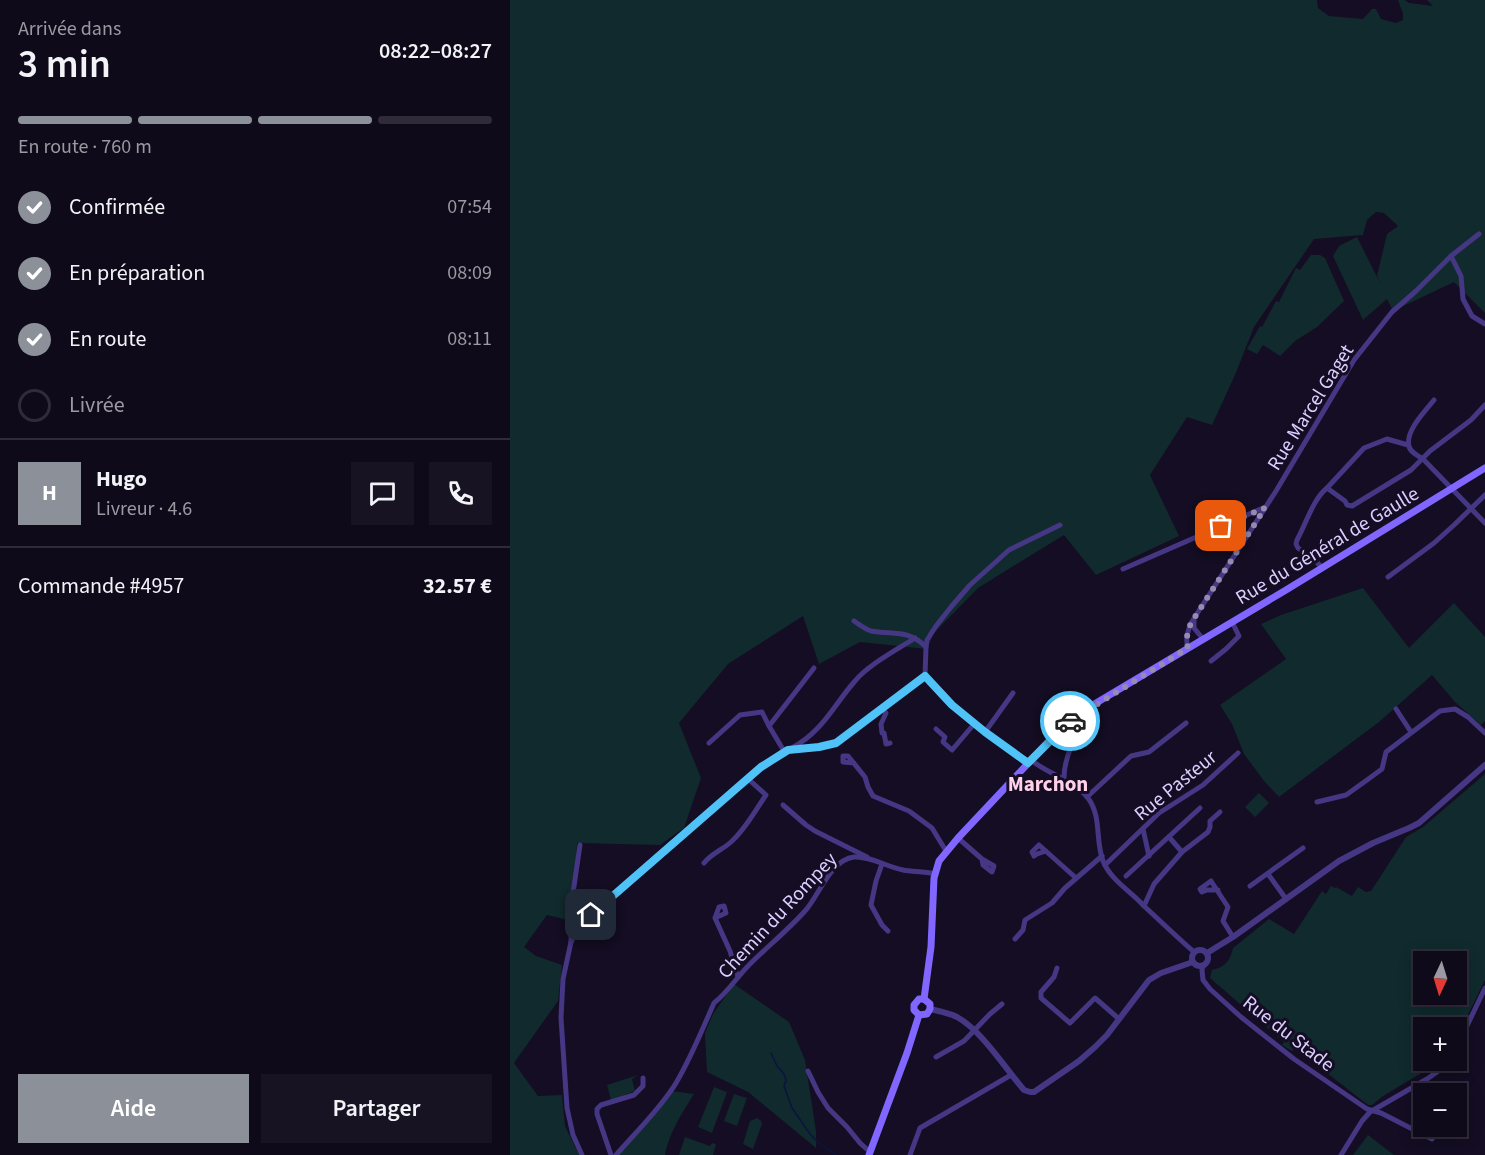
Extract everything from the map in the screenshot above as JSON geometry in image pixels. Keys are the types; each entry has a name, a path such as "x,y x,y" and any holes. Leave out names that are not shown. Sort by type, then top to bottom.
{"main road":[{"name":"Rue du Général de Gaulle","path":"924,999 931,947 935,874 939,861 1061,729 1079,714 1485,468"},
{"path":"919,999 924,999 928,1002 930,1009 927,1014 919,1015 914,1010 914,1005 919,999"},
{"path":"869,1154 919,1015"}],"street":[{"name":"Rue Marcel Gaget","path":"1188,648 1186,643 1188,632 1194,618 1265,508 1354,360 1392,312 1451,256 1479,234"},
{"path":"1451,256 1461,276 1463,299 1472,316 1485,324"},
{"path":"1434,400 1414,425 1408,445 1485,523"},
{"path":"1327,488 1347,505 1352,506 1412,470 1430,451 1471,420 1485,405"},
{"path":"1322,568 1296,544 1318,498 1364,448 1387,439 1408,445"},
{"path":"1388,577 1434,543 1485,495"},
{"path":"1123,569 1265,508"},
{"path":"1060,525 1009,550 970,585 927,640 925,676 952,705 985,732 1030,761 1064,778 1087,797 1094,808 1102,856 1110,873 1194,952"},
{"path":"1194,618 1194,628 1203,639"},
{"path":"854,621 868,630 915,638 926,647"},
{"path":"1211,661 1239,636 1232,622"},
{"path":"571,942 578,929 591,915 747,778 806,740 817,730 863,672 915,638"},
{"path":"769,726 814,668"},
{"path":"786,751 836,743 925,676"},
{"path":"985,732 1013,693"},
{"path":"882,709 886,712 881,724 882,733 884,733 886,744 891,743"},
{"path":"1396,709 1411,732"},
{"path":"1317,802 1346,795 1382,769 1386,752 1440,711 1455,709 1468,717 1485,733"},
{"path":"709,743 740,715 762,712 786,751"},
{"path":"1064,778 1064,768 1081,725 1079,714"},
{"path":"936,729 945,737 943,742 952,750 975,723"},
{"path":"1087,797 1131,756 1149,752 1186,723"},
{"name":"Rue Pasteur","path":"1105,865 1159,813 1203,785 1238,753"},
{"path":"854,763 865,777 873,796 909,811 932,828 946,851"},
{"path":"1207,953 1356,851 1419,823 1485,765"},
{"path":"704,863 735,838 766,795 747,778"},
{"path":"783,804 815,831 871,859 906,871 935,874"},
{"path":"1126,876 1200,808"},
{"path":"1144,906 1154,885 1182,852 1208,832 1210,821 1220,812"},
{"path":"1143,829 1149,856"},
{"path":"1169,837 1182,852"},
{"path":"958,838 982,859"},
{"path":"580,845 572,900 571,942 564,979 561,1018 567,1108 573,1135 582,1155"},
{"path":"1250,886 1303,848"},
{"path":"1046,851 1076,878"},
{"path":"1015,939 1023,930 1025,920 1052,903 1065,888 1102,856"},
{"name":"Chemin du Rompey","path":"616,1155 674,1085 714,1003 747,967 807,909 822,884 837,866 855,857 871,859"},
{"path":"882,864 871,905 888,931"},
{"path":"1268,874 1286,898"},
{"path":"1218,890 1228,907 1223,921 1233,937"},
{"path":"715,918 730,951 738,977"},
{"path":"930,1009 954,1016 974,1031 1024,1090 1034,1092 1095,1047 1153,976 1193,963 1203,966 1208,960 1207,953 1201,949 1194,952"},
{"path":"1193,963 1194,952"},
{"name":"Rue du Stade","path":"1203,966 1203,980 1210,989 1294,1059 1367,1109 1381,1113 1432,1139"},
{"path":"1057,968 1054,977 1040,994 1041,998 1070,1023 1095,998 1119,1019"},
{"path":"1467,1026 1485,988"},
{"path":"936,1057 964,1041 1002,1004"},
{"path":"808,1071 828,1108 869,1154"},
{"path":"1341,1155 1362,1121 1370,1113 1438,1071"},
{"path":"910,1155 920,1128 1011,1075"},
{"path":"611,1155 597,1109 602,1105 634,1095 643,1086 643,1078"}],"green space":[{"path":"510,0 1317,0 1318,8 1329,16 1363,19 1372,9 1376,9 1381,19 1396,23 1403,20 1398,0 1433,6 1427,0 1485,0 1485,313 1454,282 1393,311 1387,299 1363,320 1333,256 1339,246 1357,237 1381,285 1377,276 1387,234 1398,226 1384,213 1376,212 1367,220 1363,235 1314,239 1254,327 1212,425 1187,417 1150,475 1179,536 1096,575 1064,535 978,588 934,633 927,649 860,642 819,664 803,616 728,664 679,723 701,778 684,828 660,845 577,843 568,920 547,915 524,947 536,956 562,965 558,1001 514,1063 538,1096 562,1095 565,1126 579,1155 510,1155"},
{"path":"1311,255 1320,255 1325,258 1344,301 1317,327 1295,341 1280,356 1263,345 1257,354 1247,349 1276,301 1279,302 1296,268 1300,270"},
{"path":"1363,588 1409,648 1454,603 1485,637 1485,721 1481,725 1455,702 1432,675 1379,722 1279,797 1244,754 1232,724 1220,705 1286,659 1261,624 1281,615"},
{"path":"1485,774 1485,980 1467,1017 1413,1017 1413,1071 1425,1071 1372,1105 1368,1105 1295,1048 1292,1051 1282,1045 1284,1042 1210,978 1212,970 1224,965 1228,960 1233,948 1269,919 1294,934 1322,891 1326,894 1331,886 1352,896 1358,887 1366,892 1371,891 1406,837 1423,827"},
{"path":"1259,793 1269,803 1255,817 1245,807"},
{"path":"734,984 789,1022 805,1060 816,1131 816,1148 748,1092 707,1072 705,1033 713,1014"},
{"path":"638,1075 632,1079 635,1091 611,1100 607,1085"},
{"path":"714,1087 727,1092 712,1133 698,1127"},
{"path":"672,1091 694,1094 673,1131 665,1155 617,1155"},
{"path":"734,1094 747,1098 737,1126 724,1121"},
{"path":"757,1118 762,1124 753,1149 743,1144 750,1121"},
{"path":"1368,1135 1394,1155 1353,1155"},
{"path":"685,1137 710,1146 712,1143 716,1144 713,1155 679,1155"}],"waterway":[{"path":"771,1053 784,1074 786,1080 784,1086 792,1108 810,1134 836,1155"}],"way so far":[{"path":"1070,721 1188,648 1186,643 1191,623 1265,508 1221,526"}],"district":[{"name":"Marchon","path":"1048,784"}],"route":[{"path":"591,915 761,767 784,751 836,743 925,676 952,705 1028,763 1070,721"}]}
